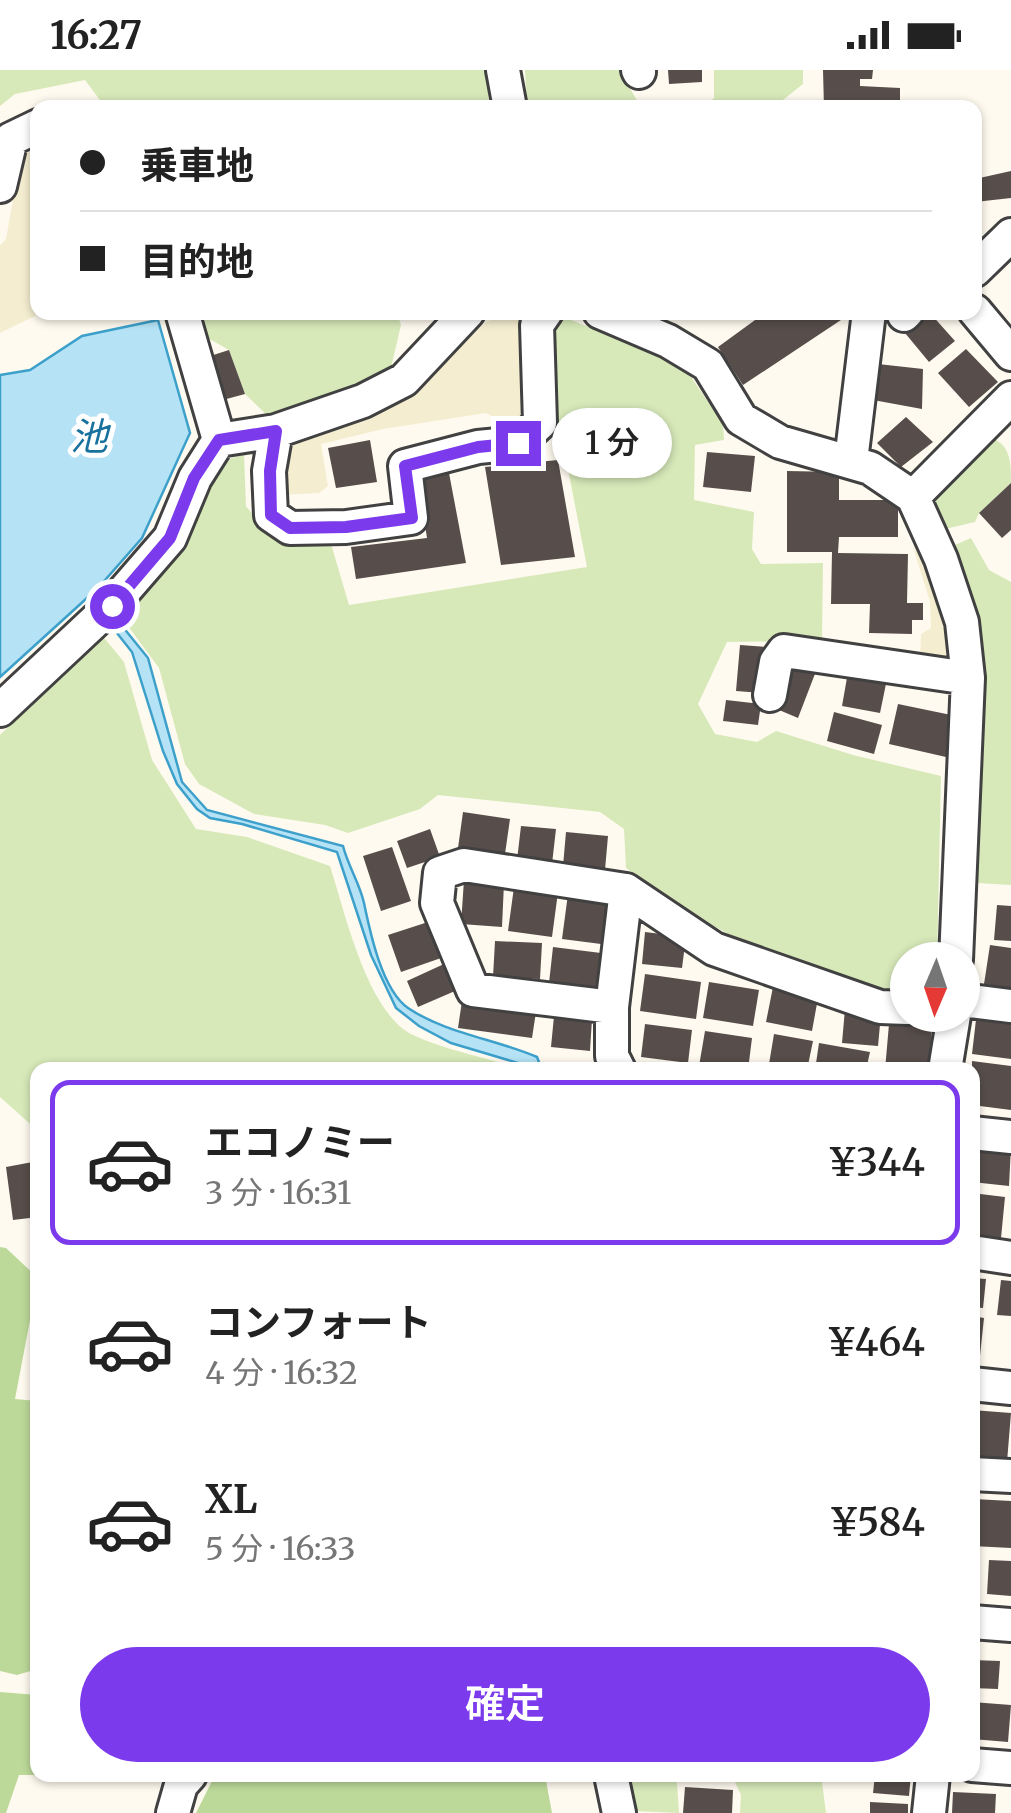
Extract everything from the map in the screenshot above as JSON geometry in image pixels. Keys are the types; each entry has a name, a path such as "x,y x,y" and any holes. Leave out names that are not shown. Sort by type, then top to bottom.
{"street":[{"path":"503,70 509,100"},
{"path":"0,186 11,139 30,130"},
{"path":"982,263 1011,235"},
{"path":"982,319 1011,354"},
{"path":"184,320 219,440"},
{"path":"0,710 112,606 170,538 194,478 219,440 276,431 363,401 404,380 460,320"},
{"path":"276,431 270,471 271,515 280,522 290,528 327,528 412,518 405,466 478,447 518,443 540,423 537,325 540,320"},
{"path":"619,320 668,341 708,365 741,420 780,442 870,468 914,497 962,622 968,678 957,942"},
{"path":"851,460 868,320"},
{"path":"914,497 1011,398"},
{"path":"770,695 776,662 784,651 968,678"},
{"path":"612,1006 473,990 436,903 440,873 464,866 626,890 714,949 890,1007"},
{"path":"615,1062 612,1006 626,890"},
{"path":"980,1002 1011,1006"},
{"path":"946,1062 951,1032"},
{"path":"980,1134 1011,1138"},
{"path":"980,1253 1011,1258"},
{"path":"980,1385 1011,1388"},
{"path":"980,1474 1011,1476"},
{"path":"980,1623 1011,1626"},
{"path":"980,1766 1011,1768"},
{"path":"173,1813 184,1782"},
{"path":"613,1782 620,1813"},
{"path":"929,1813 932,1782"}],"shaded area":[{"path":"30,142 30,318 0,333 0,245 6,239 20,161"},
{"path":"532,320 529,414 513,428 486,413 383,429 321,444 328,486 319,493 280,495 283,453 299,432 406,396 486,322"},
{"path":"913,547 930,572 955,666 920,662 921,634 931,628 930,602"}],"green space":[{"path":"0,70 487,70 489,100 100,100 85,80 15,94 0,106"},
{"path":"525,70 619,70 637,100 527,100"},
{"path":"714,70 803,70 803,84 783,100 712,100"},
{"path":"200,320 399,320 401,325 390,372 317,405 269,417 245,394 229,350 206,337"},
{"path":"560,320 571,320 683,365 723,424 724,440 695,445 694,500 754,512 752,549 761,564 823,563 822,641 727,642 698,704 715,734 757,742 776,731 941,776 937,942 890,942 890,992 795,964 690,912 626,868 624,829 600,812 438,795 420,809 348,833 325,825 254,814 199,784 185,764 159,668 119,614 217,462 244,455 246,506 270,536 329,537 349,605 587,567 554,397 550,346"},
{"path":"990,437 1006,450 1011,483 979,513 975,522 945,529 927,497"},
{"path":"971,538 989,570 1011,582 1011,885 978,883 979,661 948,548"},
{"path":"101,634 124,662 152,760 196,829 247,837 330,866 370,984 397,1023 426,1041 495,1062 30,1062 30,1124 0,1097 0,735"},
{"path":"0,1247 30,1270 30,1320 15,1399 30,1400 30,1671 17,1675 0,1671"},
{"path":"0,1692 30,1694 30,1775 19,1775 6,1813 0,1813"},
{"path":"212,1782 546,1782 552,1813 196,1813"},
{"path":"626,1782 677,1783 679,1813 634,1811"},
{"path":"735,1782 822,1782 826,1813 740,1813 741,1795"}],"water":[{"name":"池","path":"158,320 190,433 142,538 98,588 0,677 0,375 30,370 82,336"},
{"path":"114,616 148,658 182,782 207,810 343,846 362,896 378,960 399,1000 422,1017 537,1057 539,1062 515,1062 451,1043 396,1008 371,955 337,852 210,818 197,809 177,784 163,751 132,652 109,623"}],"building":[{"path":"668,70 702,70 702,82 669,84"},
{"path":"823,70 873,70 872,79 860,79 860,86 900,88 900,100 824,100"},
{"path":"1011,171 1011,198 982,201 982,177"},
{"path":"755,320 841,320 743,385 718,347"},
{"path":"921,320 936,320 955,341 929,362 905,333"},
{"path":"966,349 998,382 969,407 938,373"},
{"path":"229,350 245,394 219,401 207,357"},
{"path":"878,364 923,369 922,409 873,400"},
{"path":"906,417 933,442 901,467 877,443"},
{"path":"370,440 377,482 336,488 328,448"},
{"path":"707,452 755,456 751,492 703,487"},
{"path":"558,460 575,557 501,565 485,467"},
{"path":"787,471 839,472 839,500 898,500 898,537 839,537 838,553 908,554 907,603 923,603 923,620 912,620 912,634 869,633 870,604 831,604 832,552 787,552"},
{"path":"449,473 466,563 356,579 351,547 427,538 418,477"},
{"path":"1011,483 1011,530 1002,538 979,513"},
{"path":"740,645 766,647 762,693 736,691"},
{"path":"792,656 818,666 798,718 772,707"},
{"path":"848,672 887,679 880,713 842,706"},
{"path":"726,700 761,704 758,725 723,721"},
{"path":"898,704 956,716 946,757 889,744"},
{"path":"834,712 882,725 874,754 827,741"},
{"path":"463,812 510,819 505,854 458,848"},
{"path":"521,826 556,829 552,864 517,860"},
{"path":"430,829 440,857 407,868 397,841"},
{"path":"566,832 608,836 605,870 563,866"},
{"path":"392,847 411,901 381,911 363,856"},
{"path":"464,880 504,883 502,927 461,924"},
{"path":"514,887 558,892 552,937 508,931"},
{"path":"568,894 607,899 601,944 562,939"},
{"path":"997,905 1011,906 1011,941 994,940"},
{"path":"428,922 441,958 401,972 388,935"},
{"path":"645,932 686,937 682,968 642,964"},
{"path":"495,941 542,943 540,979 493,977"},
{"path":"990,945 1011,948 1011,988 984,984"},
{"path":"553,947 601,953 596,989 549,983"},
{"path":"444,964 455,991 418,1007 407,981"},
{"path":"645,974 701,982 696,1019 640,1011"},
{"path":"709,982 759,990 753,1026 703,1018"},
{"path":"773,987 818,998 812,1031 766,1022"},
{"path":"462,1001 536,1012 532,1038 458,1028"},
{"path":"845,1009 881,1014 878,1046 842,1043"},
{"path":"980,1011 1011,1015 1011,1059 972,1054 975,1032 980,1032"},
{"path":"554,1016 592,1019 590,1051 551,1047"},
{"path":"645,1024 692,1030 688,1062 641,1057"},
{"path":"889,1024 890,1032 932,1032 930,1062 886,1062"},
{"path":"705,1031 752,1038 749,1062 700,1062"},
{"path":"774,1034 813,1041 809,1062 769,1062"},
{"path":"819,1043 870,1052 868,1062 816,1062"},
{"path":"980,1062 1011,1066 1011,1110 980,1106"},
{"path":"980,1144 1011,1147 1009,1186 980,1183"},
{"path":"30,1162 30,1218 13,1220 6,1167"},
{"path":"980,1194 1005,1197 1001,1238 980,1235"},
{"path":"980,1279 986,1279 980,1308"},
{"path":"1001,1280 1011,1281 1011,1316 997,1315"},
{"path":"980,1317 984,1318 980,1356"},
{"path":"980,1411 1011,1413 1007,1462 980,1460"},
{"path":"980,1499 1011,1501 1011,1548 980,1546"},
{"path":"989,1560 1011,1561 1011,1596 987,1594"},
{"path":"980,1660 1000,1661 998,1689 980,1688"},
{"path":"980,1703 1011,1705 1008,1742 980,1740"},
{"path":"874,1782 910,1782 909,1796 873,1793"},
{"path":"685,1787 733,1790 732,1813 683,1813"},
{"path":"953,1792 996,1794 995,1813 952,1813"},
{"path":"870,1802 908,1804 908,1813 870,1813"}],"route":[{"path":"112,606 170,538 194,478 219,440 276,431 270,471 271,515 290,528 346,527 412,518 405,466 478,447 518,443"}]}
